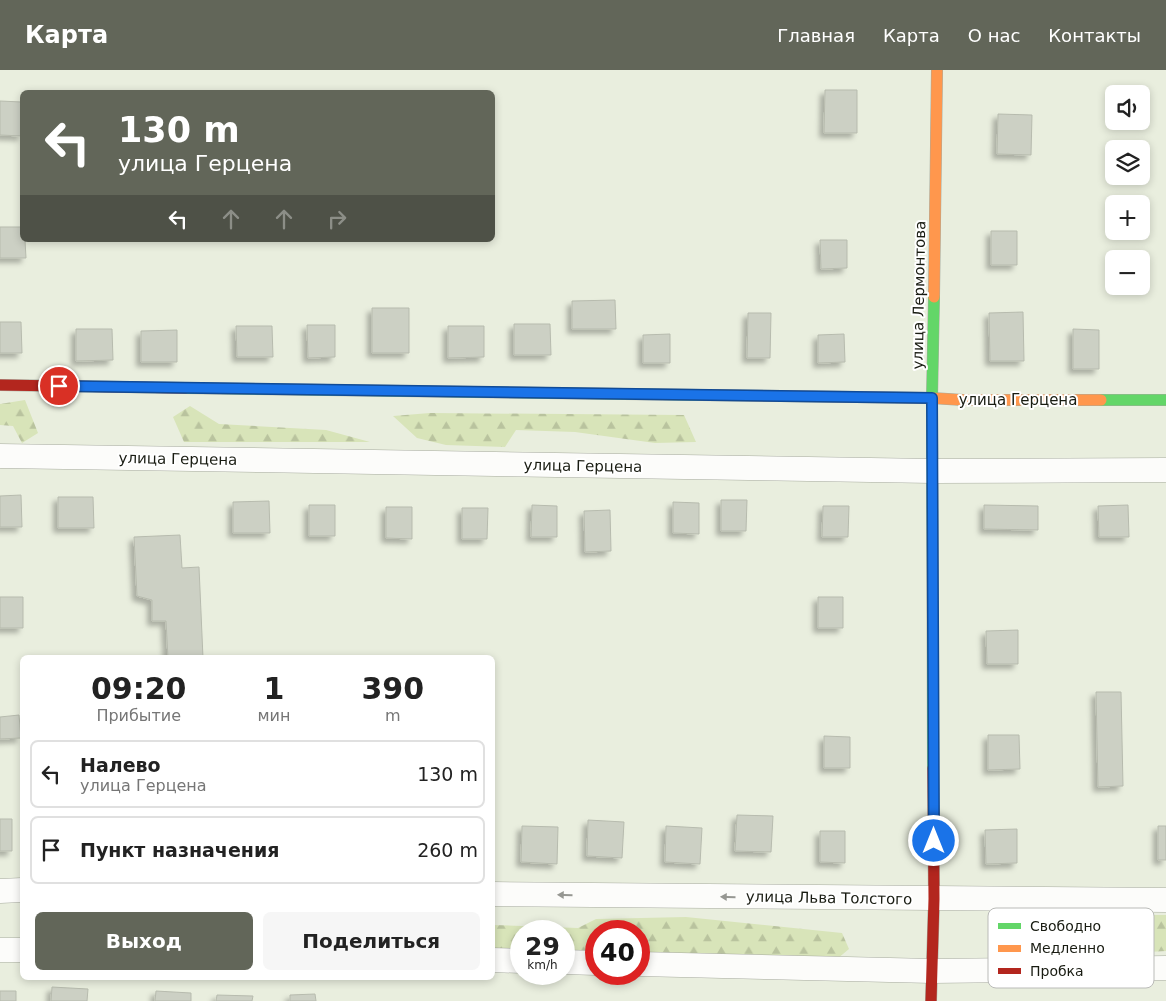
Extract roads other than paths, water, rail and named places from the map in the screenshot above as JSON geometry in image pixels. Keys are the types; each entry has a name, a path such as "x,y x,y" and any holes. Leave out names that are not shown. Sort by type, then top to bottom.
{"street":[{"name":"улица Лермонтова","path":"931,1001 934,899 932,398 937,70"},
{"name":"улица Герцена","path":"0,385 932,398 963,400 1166,400"},
{"name":"улица Герцена","path":"0,456 932,471 1166,470"},
{"path":"0,891 20,890"},
{"name":"улица Льва Толстого","path":"495,894 1166,900"},
{"path":"0,950 20,950"},
{"path":"495,960 510,961"},
{"path":"650,964 932,971 988,970"}]}
